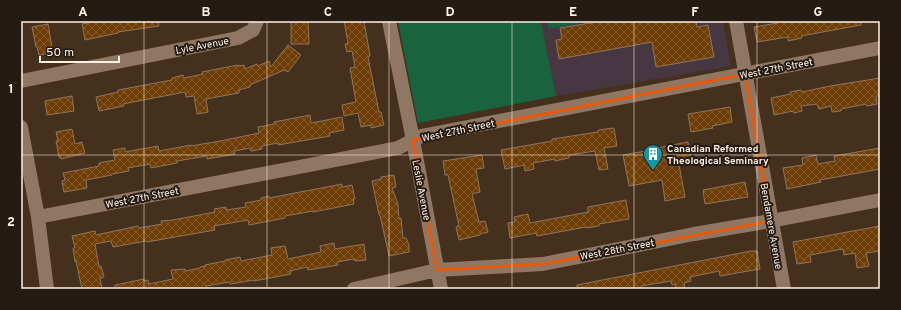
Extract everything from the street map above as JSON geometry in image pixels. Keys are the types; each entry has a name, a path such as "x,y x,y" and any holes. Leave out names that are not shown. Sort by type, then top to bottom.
{"street":[{"name":"Lyle Avenue","path":"21,80 238,38 253,30 257,21"},
{"name":"Leslie Avenue","path":"389,21 441,289"},
{"name":"Bendamere Avenue","path":"736,21 784,289"},
{"name":"West 27th Street","path":"38,218 398,148 421,136 880,48"},
{"path":"21,127 38,218 47,289"},
{"name":"West 28th Street","path":"354,289 437,270 543,264 694,234 880,200"}],"highlighted area":[{"path":"745,74 771,221 543,264 437,270 413,140"}],"shaded area":[{"path":"541,21 723,21 731,66 556,96"}],"green space":[{"path":"398,21 541,21 556,96 418,123"},
{"path":"547,21 592,21 549,29"}],"building":[{"path":"97,21 158,21 159,26 118,32 85,40 82,24"},
{"path":"291,21 308,21 309,44 291,44"},
{"path":"344,21 364,21 370,56 368,57 379,112 381,112 384,125 371,128 371,125 361,127 358,113 344,116 342,105 356,102 350,68 355,67 352,51 347,52 345,44 348,43"},
{"path":"602,21 696,21 697,27 708,25 714,57 656,67 652,42 559,59 556,40 562,39 560,28"},
{"path":"778,21 861,21 861,25 801,36 802,38 788,41 788,37 757,42 754,27 778,23"},
{"path":"48,24 53,53 39,55 32,27"},
{"path":"288,45 301,55 288,72 284,70 250,85 250,87 239,90 239,93 206,99 208,112 197,114 194,96 186,97 185,92 123,104 124,106 99,111 96,97 118,92 118,90 172,80 172,78 183,75 184,78 203,74 202,72 238,65 244,65 245,69 257,64 258,66 269,61 271,67"},
{"path":"880,78 880,96 876,96 877,104 867,106 866,104 832,112 831,106 819,109 817,104 801,106 802,111 794,113 793,111 774,115 771,98 791,94 790,92 801,90 802,92"},
{"path":"72,96 74,111 47,115 45,101"},
{"path":"730,107 732,122 712,126 713,128 691,132 688,114"},
{"path":"310,115 311,123 342,117 344,130 329,133 330,136 278,145 278,143 262,146 262,149 251,151 250,148 234,151 235,154 207,159 207,156 177,161 177,163 151,168 150,164 128,168 129,171 86,180 87,188 64,192 62,181 65,180 63,173 99,166 99,163 115,160 113,150 125,148 125,152 158,146 159,151 220,141 259,133 258,127 274,124 274,122"},
{"path":"614,128 617,146 604,148 608,169 599,170 595,151 569,155 569,158 555,161 555,159 533,163 534,169 525,171 524,165 505,169 501,150"},
{"path":"72,129 75,144 82,142 85,153 61,159 59,157 56,141 58,141 56,132"},
{"name":"Canadian Reformed Theological Seminary","path":"688,142 692,162 679,165 685,197 665,201 662,180 629,186 623,155"},
{"path":"880,148 880,169 820,180 821,182 787,189 783,168 803,165 802,158 816,155 818,164 835,161 834,156"},
{"path":"482,155 484,168 476,169 480,192 472,194 479,222 485,221 488,232 459,240 456,227 459,226 448,175 445,175 443,161"},
{"path":"394,175 396,187 392,188 398,204 403,238 406,238 409,245 409,252 389,256 372,181 381,179 381,177"},
{"path":"745,182 748,197 705,204 703,190"},
{"path":"342,184 342,187 352,185 355,199 353,199 354,204 285,216 285,218 249,225 248,220 214,226 215,230 147,242 113,247 111,241 95,244 99,266 101,266 104,277 100,278 102,289 82,289 76,261 75,262 73,248 75,248 72,236 95,231 96,235 138,226 139,228 162,224 161,221 215,212 214,209 226,207 226,210 246,207 245,203 261,200 261,198 269,196 269,198"},
{"path":"626,200 629,219 599,224 599,226 537,236 536,233 510,238 508,223 515,222 514,217 528,214 530,223 588,212 588,207"},
{"path":"880,226 880,251 866,253 869,266 857,268 855,253 844,255 843,249 810,255 811,262 797,264 793,242"},
{"path":"334,243 335,249 364,244 366,260 355,261 354,259 337,262 338,265 308,270 307,267 290,271 291,274 254,281 230,284 229,282 206,286 207,289 115,289 115,285 144,279 144,281 148,280 149,284 173,279 171,270 185,269 185,271 240,257 241,261 272,255 271,248 285,246 288,259 321,252 320,246"},
{"path":"757,251 760,269 720,276 719,271 690,277 691,281 684,283 685,288 676,289 675,284 672,285 671,281 641,286 641,289 577,289 577,285"}],"place":[{"name":"Canadian Reformed Theological Seminary","path":"653,171"}]}
